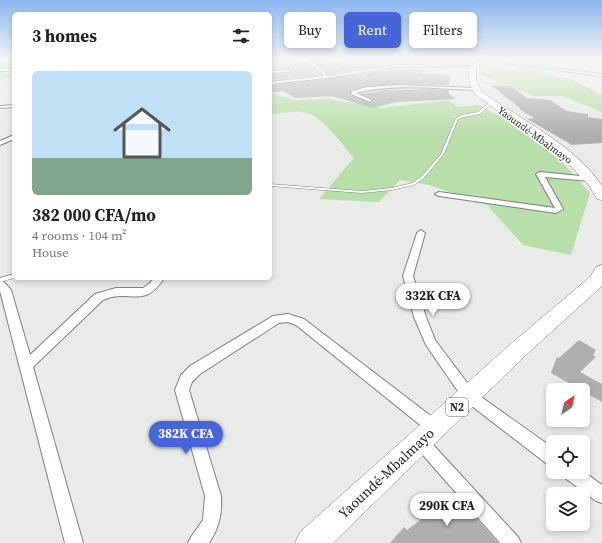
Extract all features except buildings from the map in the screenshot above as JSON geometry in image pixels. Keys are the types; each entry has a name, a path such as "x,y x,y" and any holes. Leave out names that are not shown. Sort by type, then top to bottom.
{"highway":[{"name":"Yaoundé-Mbalmayo","path":"476,89 491,103 562,152 598,188 602,196"},
{"name":"Yaoundé-Mbalmayo","path":"311,543 522,347 597,281 602,271"}],"street":[{"path":"370,101 353,94 354,92 362,90 388,88 476,89"},
{"path":"0,107 12,106"},
{"path":"0,144 12,138"},
{"path":"439,194 556,211 559,209 540,174 590,180"},
{"path":"421,233 408,276 420,317 430,342 469,396 546,453"},
{"path":"27,365 99,297 112,292 145,292 154,288 158,280"},
{"path":"0,285 6,290 74,543"},
{"path":"197,543 210,528 214,513 213,496 182,390 186,379 195,370 277,319 288,318 300,322 428,434 512,543"},
{"path":"580,479 602,495"}],"lane":[{"path":"272,185 362,192 392,189 412,184 423,178 442,154 457,119 462,116 479,114 491,103"},
{"path":"0,280 12,277"}],"green space":[{"path":"508,85 583,85 602,95 602,112 562,96 534,96"},
{"path":"272,94 296,100 329,99 384,108 447,100 458,107 479,105 503,118 553,152 590,193 571,255 523,245 487,205 429,185 400,180 379,202 319,199 354,158 320,120 307,113 289,112 272,114"}]}
